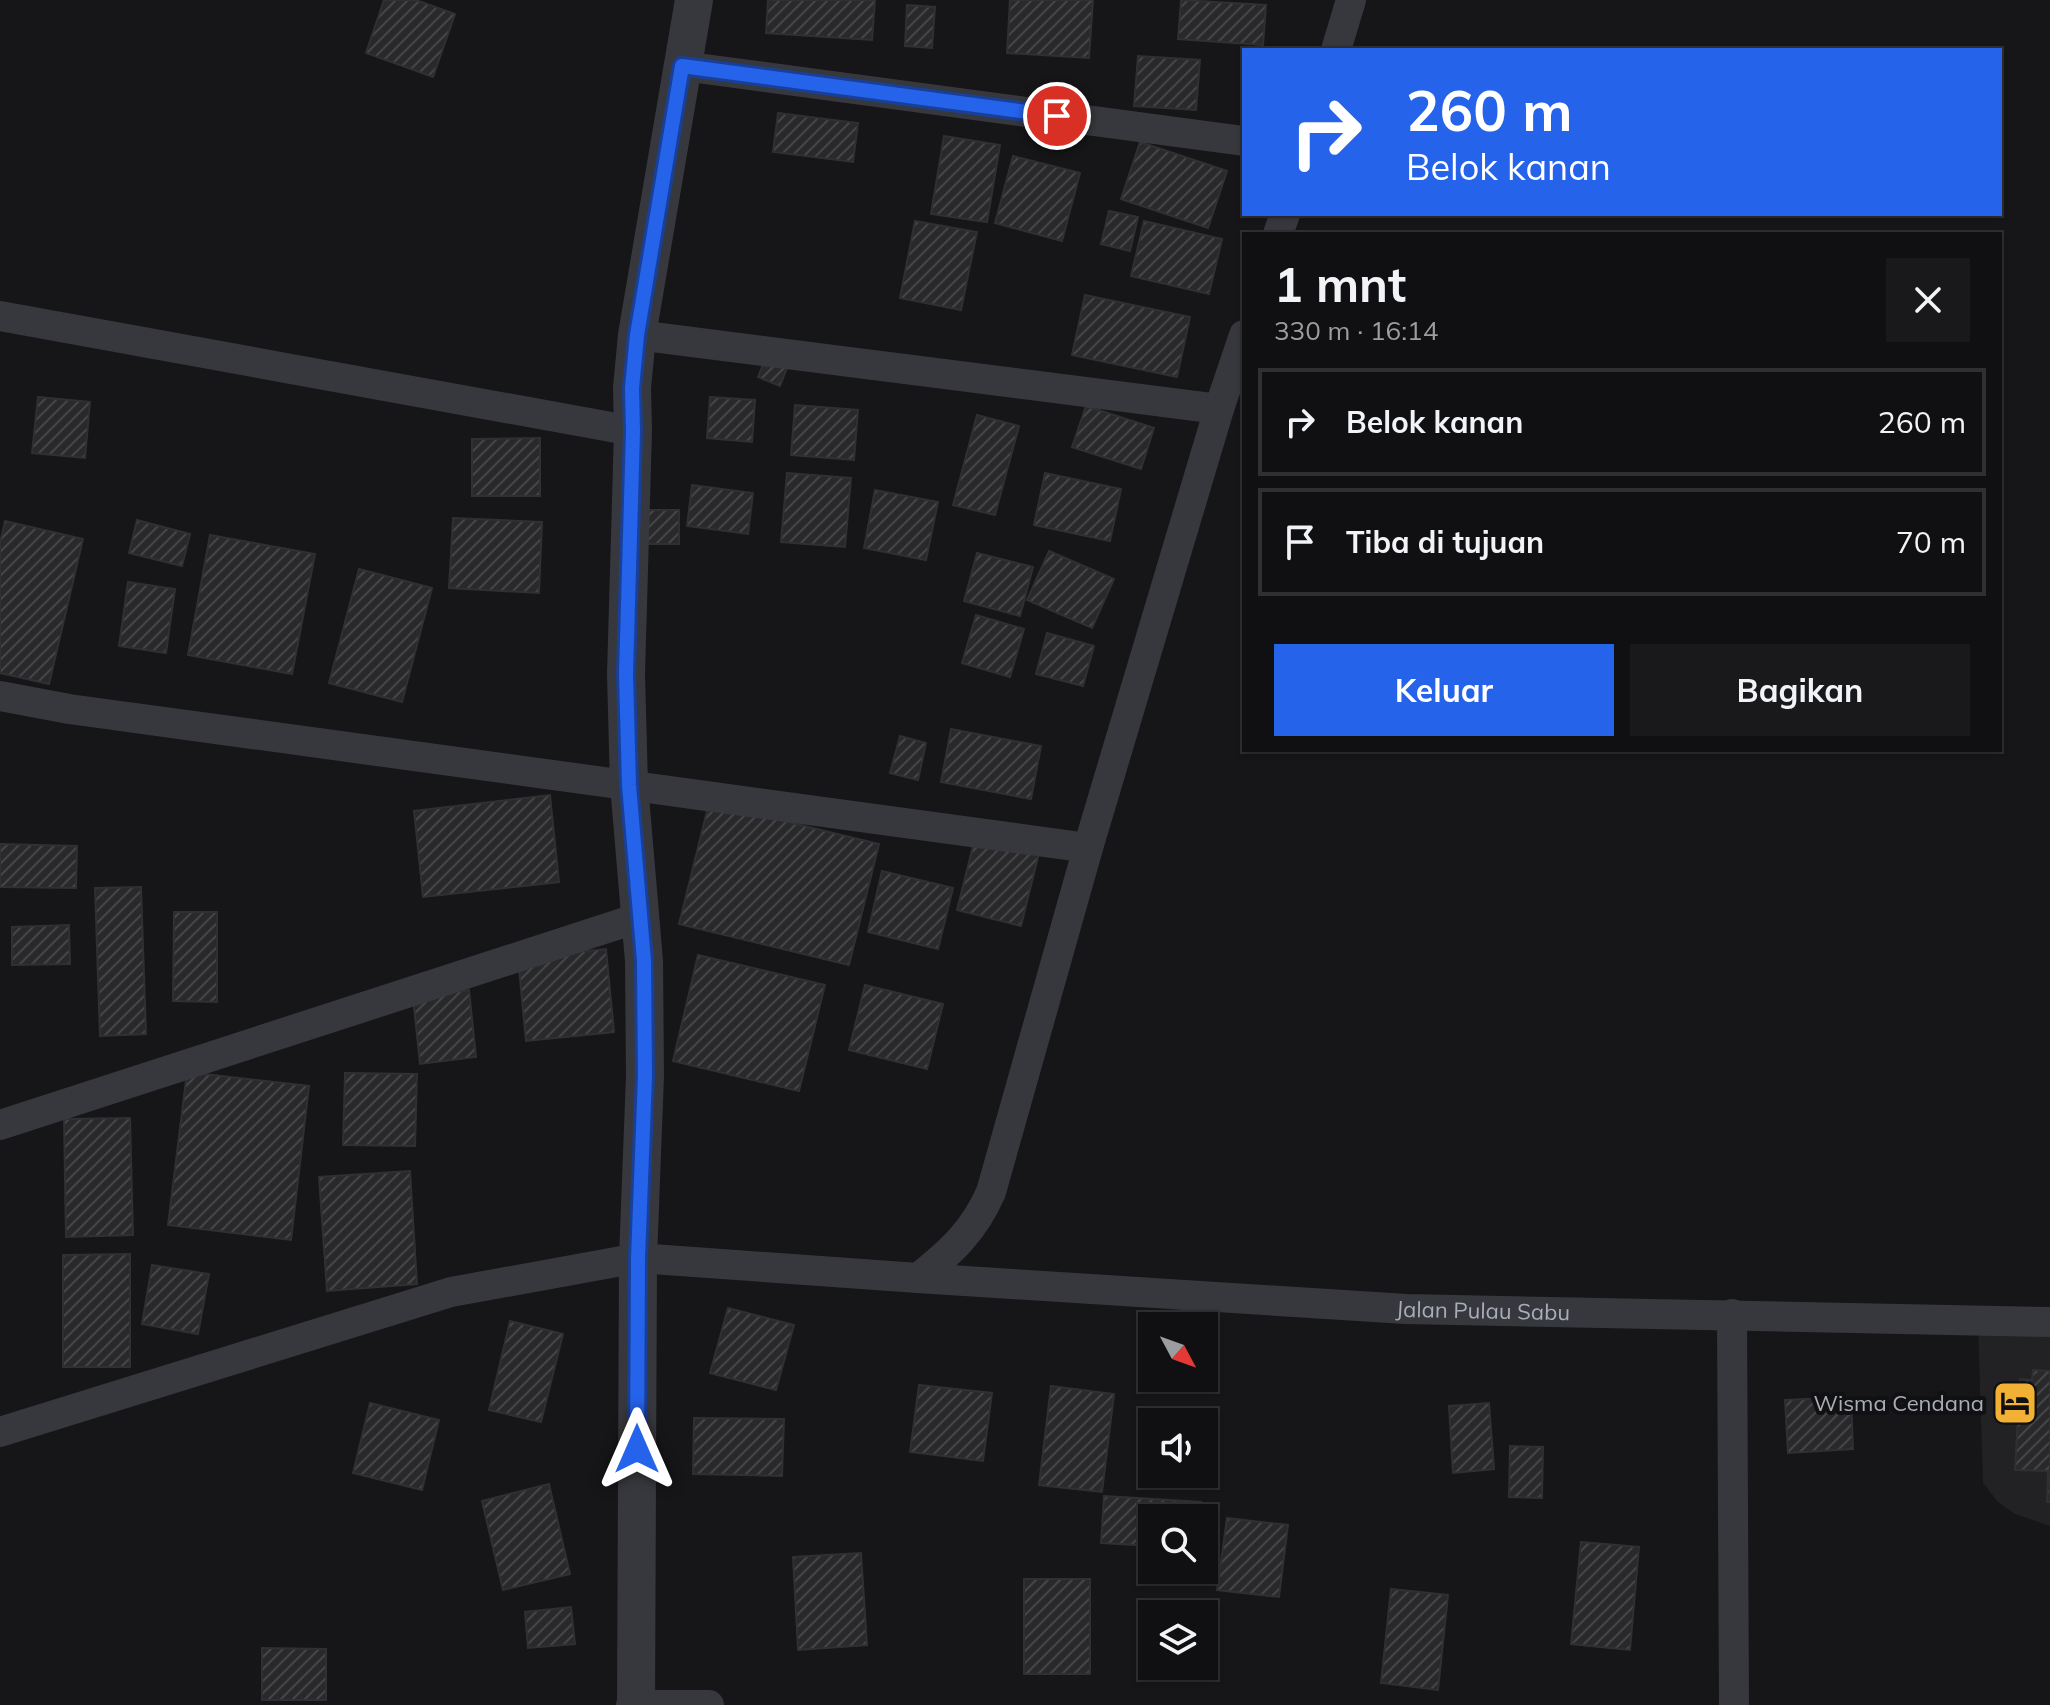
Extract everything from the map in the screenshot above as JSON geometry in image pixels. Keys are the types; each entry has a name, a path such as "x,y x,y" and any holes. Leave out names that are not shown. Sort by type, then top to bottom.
{"street":[{"path":"694,0 637,335 632,388 626,674 629,785 641,917 645,1076 638,1258 635,1705 709,1705"},
{"path":"1337,48 1351,0"},
{"path":"682,66 1242,141"},
{"path":"0,316 633,431"},
{"path":"637,335 1219,409"},
{"path":"918,1278 953,1250 981,1217 991,1192 1088,848 1242,341"},
{"path":"0,696 69,709 1088,848"},
{"path":"0,1125 641,917"},
{"name":"Jalan Pulau Sabu","path":"0,1432 451,1292 638,1258 1406,1309 2050,1322"},
{"path":"1732,1314 1734,1705"}],"shaded area":[{"name":"Wisma Cendana","path":"1978,1323 2050,1324 2050,1526 2015,1514 1998,1502 1983,1483"}],"building":[{"path":"384,0 416,0 455,14 433,77 366,53"},
{"path":"768,0 875,0 872,40 766,33"},
{"path":"1010,0 1093,0 1089,58 1007,53"},
{"path":"1181,0 1266,5 1263,45 1178,39"},
{"path":"907,5 935,7 932,48 905,46"},
{"path":"1138,56 1200,60 1196,110 1134,106"},
{"path":"778,113 858,123 853,162 773,152"},
{"path":"944,136 1000,145 987,222 931,214"},
{"path":"1140,142 1227,171 1208,228 1121,199"},
{"path":"1013,156 1080,173 1062,241 995,223"},
{"path":"1109,211 1138,217 1130,251 1101,244"},
{"path":"915,221 977,232 961,310 900,298"},
{"path":"1144,221 1222,239 1209,294 1131,276"},
{"path":"1085,295 1190,317 1177,377 1072,355"},
{"path":"766,357 788,365 780,386 758,377"},
{"path":"38,397 90,402 85,458 32,453"},
{"path":"710,397 755,400 752,442 707,438"},
{"path":"795,405 858,410 854,460 791,455"},
{"path":"1086,406 1154,428 1141,469 1072,447"},
{"path":"977,415 1019,426 995,515 953,505"},
{"path":"540,438 540,496 472,496 472,439"},
{"path":"787,473 851,478 845,547 781,542"},
{"path":"1045,473 1121,489 1110,541 1034,525"},
{"path":"692,485 753,493 748,534 687,526"},
{"path":"875,490 938,502 926,560 864,548"},
{"path":"647,510 679,510 679,544 646,544"},
{"path":"453,518 542,522 539,593 449,588"},
{"path":"137,520 190,534 182,566 129,553"},
{"path":"5,521 83,539 49,684 0,673 0,543"},
{"path":"210,535 315,554 292,674 188,655"},
{"path":"1049,551 1114,579 1092,628 1027,600"},
{"path":"977,553 1033,567 1020,616 964,601"},
{"path":"359,569 432,588 402,702 329,683"},
{"path":"128,582 175,589 166,653 119,646"},
{"path":"976,615 1024,629 1010,677 962,663"},
{"path":"1047,633 1094,646 1083,686 1036,674"},
{"path":"951,729 1041,746 1031,799 941,782"},
{"path":"900,736 926,743 918,780 890,773"},
{"path":"550,795 559,882 423,897 414,811"},
{"path":"709,803 879,844 849,965 679,924"},
{"path":"975,838 1039,853 1021,926 957,910"},
{"path":"0,844 77,846 76,888 0,887"},
{"path":"882,871 953,888 938,949 868,932"},
{"path":"141,887 146,1034 100,1036 95,888"},
{"path":"174,912 217,912 217,1002 173,1001"},
{"path":"69,925 70,964 12,965 12,927"},
{"path":"606,949 614,1032 526,1041 518,958"},
{"path":"698,955 825,985 799,1091 673,1061"},
{"path":"865,985 943,1004 927,1069 849,1050"},
{"path":"469,990 476,1057 420,1064 413,997"},
{"path":"187,1072 309,1086 291,1240 168,1225"},
{"path":"345,1073 417,1074 415,1146 343,1145"},
{"path":"130,1118 133,1235 66,1237 64,1119"},
{"path":"410,1171 417,1284 327,1291 319,1177"},
{"path":"130,1254 130,1367 63,1367 63,1255"},
{"path":"152,1265 209,1274 198,1334 142,1324"},
{"path":"728,1308 794,1325 776,1390 710,1373"},
{"path":"510,1321 563,1334 541,1422 489,1410"},
{"path":"2033,1370 2050,1371 2050,1502 2047,1502 2048,1471 2015,1470 2020,1379 2032,1380"},
{"path":"919,1385 992,1393 983,1461 910,1452"},
{"path":"1051,1386 1114,1394 1102,1492 1039,1485"},
{"path":"1851,1397 1853,1449 1788,1453 1785,1400"},
{"path":"370,1403 439,1420 422,1490 353,1473"},
{"path":"1489,1403 1494,1469 1453,1473 1449,1406"},
{"path":"694,1418 784,1419 782,1476 693,1474"},
{"path":"1510,1446 1543,1447 1542,1498 1509,1497"},
{"path":"549,1484 570,1574 503,1590 482,1501"},
{"path":"1104,1496 1201,1502 1138,1504 1138,1545 1101,1543"},
{"path":"1227,1518 1288,1525 1279,1597 1217,1590"},
{"path":"1581,1542 1639,1547 1630,1650 1571,1644"},
{"path":"861,1553 867,1645 798,1650 793,1557"},
{"path":"1024,1579 1090,1579 1090,1674 1024,1674"},
{"path":"1391,1589 1448,1595 1438,1690 1381,1683"},
{"path":"571,1607 575,1644 528,1648 525,1612"},
{"path":"262,1648 326,1649 326,1700 262,1700"}],"place":[{"name":"Wisma Cendana","path":"2015,1403"}],"route":[{"path":"637,1449 638,1258 645,1076 644,961 629,785 626,674 632,388 637,335 682,66 1057,116"}]}
